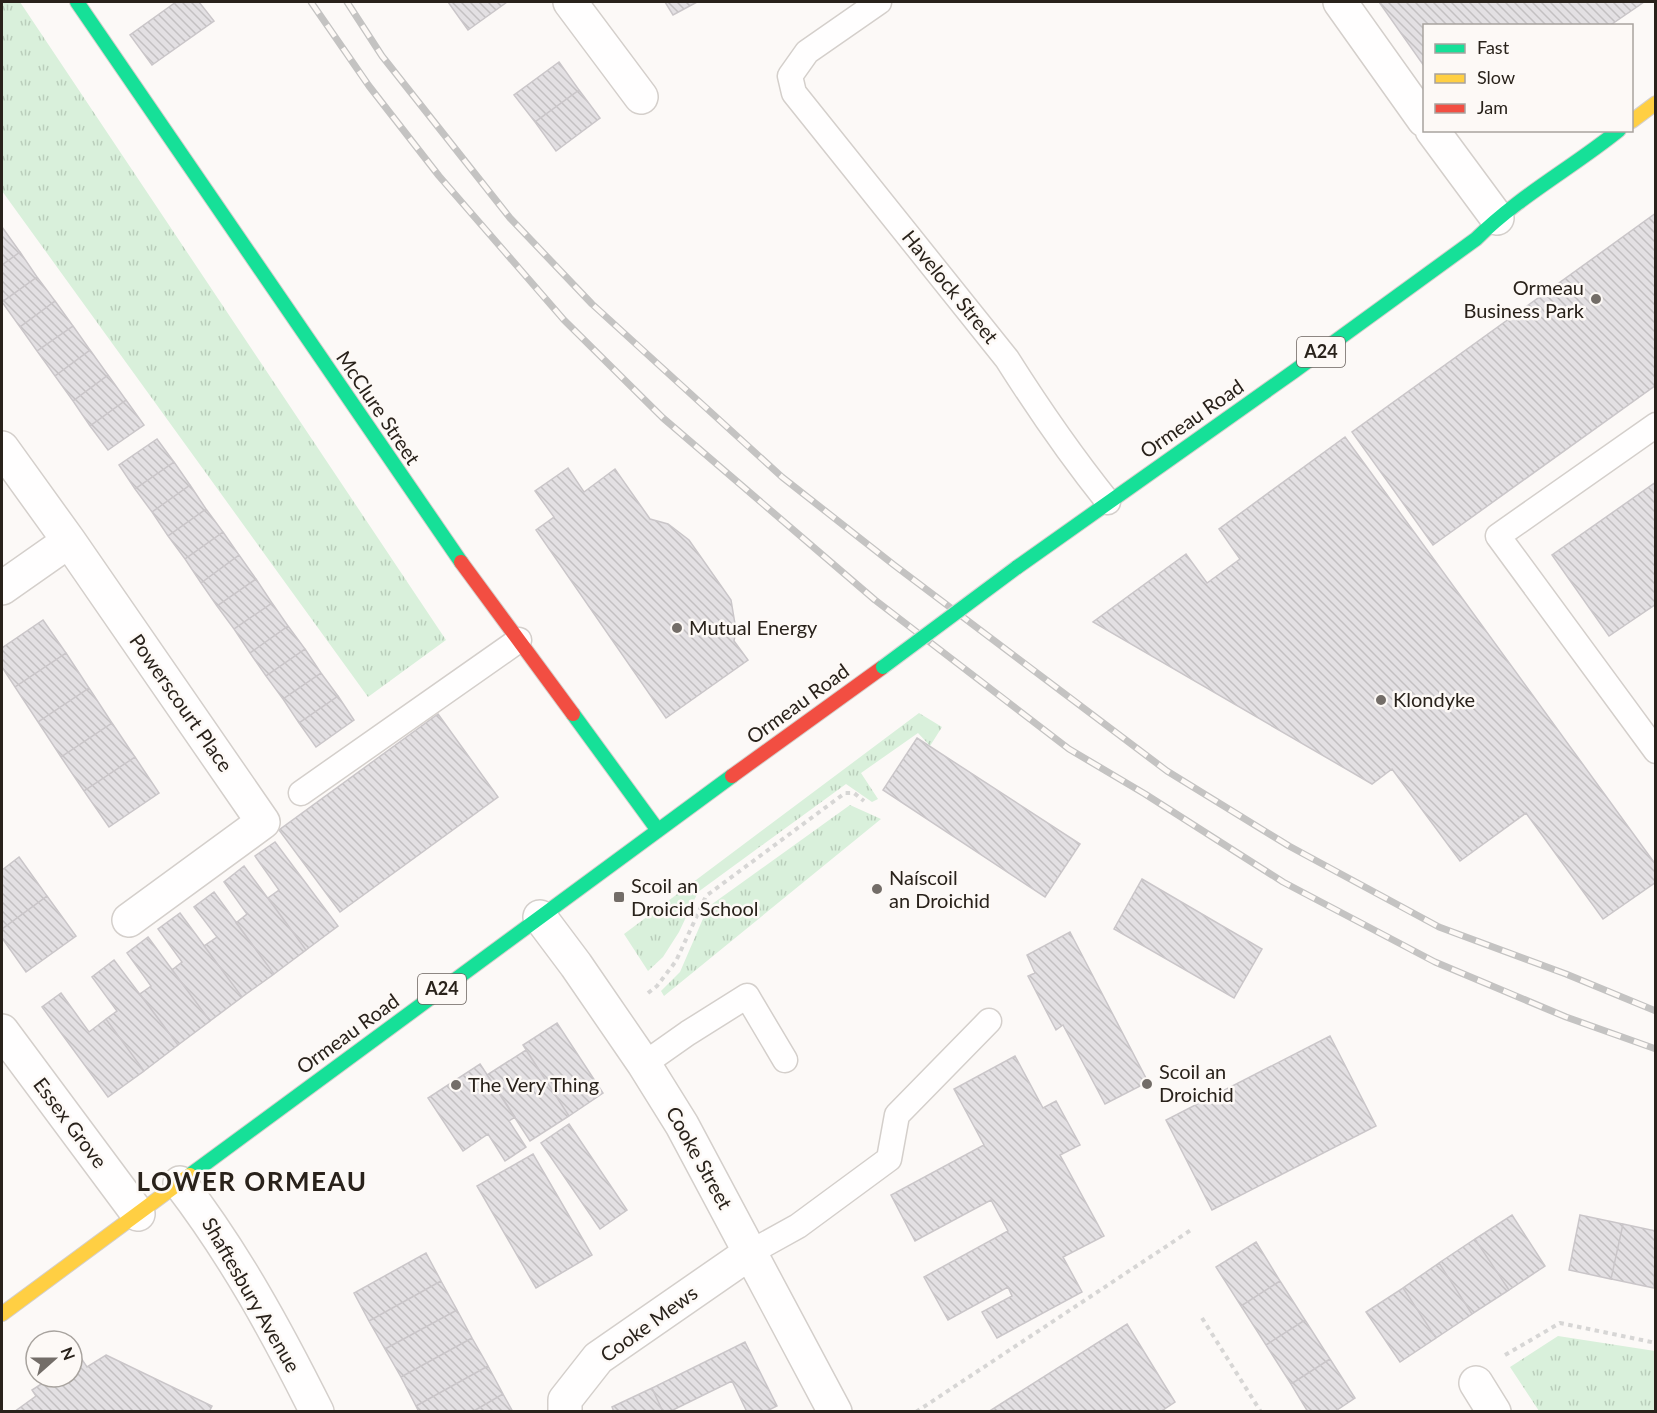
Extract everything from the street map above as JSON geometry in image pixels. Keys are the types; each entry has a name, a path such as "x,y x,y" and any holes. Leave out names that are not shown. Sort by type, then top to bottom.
{"main road":[{"name":"McClure Street","path":"77,2 437,530 657,829"},
{"path":"1633,120 1656,104"},
{"name":"Ormeau Road","path":"2,1314 51,1280 657,829 883,667 1016,568 1303,365 1476,239 1497,218 1570,164 1584,158 1616,132"}],"street":[{"path":"570,2 641,96"},
{"path":"1340,2 1423,117"},
{"path":"1433,132 1497,218"},
{"name":"Powerscourt Place","path":"2,448 263,822 129,920"},
{"path":"2,588 69,541"},
{"name":"Cooke Street","path":"540,917 644,1064 682,1125 835,1412"},
{"name":"Essex Grove","path":"2,1031 138,1214"},
{"name":"Shaftesbury Avenue","path":"180,1183 242,1271 277,1332 316,1412"},
{"name":"Cooke Mews","path":"565,1412 565,1400 598,1358 751,1252"},
{"path":"1476,1383 1494,1412"}],"lane":[{"name":"Havelock Street","path":"879,2 807,52 790,76 794,93 1007,359 1043,415 1108,502"},
{"path":"1656,425 1498,536 1656,751"},
{"path":"301,793 519,640"},
{"path":"644,1064 747,996 785,1060"},
{"path":"751,1252 798,1226 889,1159 897,1115 989,1021"}],"path":[{"path":"648,993 657,986 676,961 706,896 845,794 854,793 864,801"},
{"path":"916,1412 1191,1230"},
{"path":"1202,1318 1261,1412"},
{"path":"1476,1383 1501,1358 1560,1323 1656,1343"}],"green space":[{"path":"2,2 20,2 446,640 368,697 2,191"},
{"path":"919,713 942,727 930,746 918,733 861,773 878,799 872,802 846,784 698,892 679,932 663,957 648,971 624,934"},
{"path":"850,805 881,819 664,996 661,991 680,972 708,907"},
{"path":"1558,1336 1655,1351 1655,1411 1539,1411 1510,1367"}],"building":[{"path":"176,2 199,2 214,21 152,65 130,35"},
{"path":"448,2 507,2 468,30"},
{"path":"665,2 697,2 673,15"},
{"path":"1379,2 1644,2 1612,24 1423,24 1423,65"},
{"path":"559,62 579,90 535,122 514,95"},
{"path":"579,90 600,118 556,151 535,122"},
{"name":"Ormeau Business Park","path":"1656,213 1656,385 1433,545 1352,432"},
{"path":"2,227 20,252 2,265"},
{"path":"20,252 37,277 2,302 2,265"},
{"path":"37,277 55,301 20,327 2,302"},
{"path":"55,301 73,326 37,351 20,327"},
{"path":"73,326 90,350 55,376 37,351"},
{"path":"90,350 108,375 73,401 55,376"},
{"path":"108,375 126,400 90,426 73,401"},
{"path":"126,400 144,425 108,450 90,426"},
{"name":"Klondyke","path":"1345,437 1656,865 1656,882 1603,919 1526,813 1460,861 1392,769 1372,784 1093,622 1186,554 1207,583 1240,559 1219,529"},
{"path":"157,439 174,462 135,489 119,465"},
{"path":"174,462 190,485 152,512 135,489"},
{"path":"568,468 584,492 615,469 650,519 668,524 689,540 731,600 736,630 734,641 748,660 666,718 536,530 554,517 535,491"},
{"path":"1656,482 1656,604 1609,636 1552,555"},
{"path":"190,485 206,509 168,536 152,512"},
{"path":"206,509 223,532 185,559 168,536"},
{"path":"223,532 239,555 201,583 185,559"},
{"path":"239,555 256,579 217,606 201,583"},
{"path":"256,579 272,603 234,629 217,606"},
{"path":"272,603 288,626 250,653 234,629"},
{"path":"43,620 66,653 15,687 2,667 2,648"},
{"path":"288,626 305,649 266,676 250,653"},
{"path":"305,649 321,673 283,699 266,676"},
{"path":"66,653 89,688 38,722 15,687"},
{"path":"321,673 338,696 299,723 283,699"},
{"path":"89,688 112,723 61,757 38,722"},
{"path":"338,696 354,720 316,747 299,723"},
{"path":"438,714 498,797 340,912 279,830"},
{"path":"112,723 135,757 84,791 61,757"},
{"path":"917,738 1080,844 1045,897 883,790"},
{"path":"135,757 159,793 109,827 84,791"},
{"path":"275,842 338,926 306,950 268,898 279,890 255,856"},
{"path":"19,857 47,896 2,929 2,870"},
{"path":"244,866 306,950 274,974 236,923 247,914 224,882"},
{"path":"1142,879 1262,949 1234,998 1114,929"},
{"path":"214,892 274,974 242,997 204,946 217,937 194,907"},
{"path":"47,896 76,936 26,972 2,938 2,929"},
{"path":"180,913 242,997 210,1021 172,970 182,962 158,929"},
{"path":"1070,932 1148,1082 1105,1104 1063,1025 1056,1030 1028,976 1035,973 1027,955"},
{"path":"148,937 210,1021 178,1045 140,994 151,986 127,953"},
{"path":"114,960 178,1045 144,1071 106,1019 117,1011 92,977"},
{"path":"61,993 89,1032 106,1019 144,1071 108,1097 42,1007"},
{"path":"557,1023 603,1093 569,1116 523,1045"},
{"path":"1330,1036 1376,1126 1212,1210 1166,1120"},
{"path":"526,1050 569,1116 530,1141 487,1075"},
{"path":"1015,1056 1043,1108 1056,1101 1080,1145 1060,1155 1104,1236 1063,1257 1082,1292 997,1338 982,1312 1012,1296 1008,1287 948,1320 924,1277 1008,1231 991,1200 915,1241 891,1195 984,1145 954,1089"},
{"path":"480,1064 515,1117 509,1121 526,1147 505,1161 488,1134 463,1151 428,1098"},
{"path":"569,1124 627,1210 600,1229 541,1143"},
{"path":"533,1154 592,1255 536,1288 477,1186"},
{"path":"1512,1215 1545,1266 1509,1290 1475,1239"},
{"path":"1580,1215 1623,1224 1611,1279 1569,1270"},
{"path":"1623,1224 1656,1231 1654,1288 1611,1279"},
{"path":"1475,1239 1509,1290 1472,1314 1439,1263"},
{"path":"1256,1242 1280,1281 1241,1306 1216,1267"},
{"path":"426,1253 441,1281 369,1321 354,1293"},
{"path":"1439,1263 1472,1314 1436,1338 1403,1288"},
{"path":"441,1281 457,1310 385,1349 369,1321"},
{"path":"1280,1281 1305,1320 1266,1345 1241,1306"},
{"path":"1403,1288 1436,1338 1400,1362 1366,1312"},
{"path":"457,1310 472,1338 401,1377 385,1349"},
{"path":"1305,1320 1330,1359 1291,1384 1266,1345"},
{"path":"1127,1324 1175,1402 1160,1412 988,1412"},
{"path":"472,1338 488,1366 416,1406 401,1377"},
{"path":"745,1342 777,1406 765,1412 747,1412 732,1381 669,1412 663,1412 652,1388"},
{"path":"106,1355 212,1406 209,1412 14,1412 36,1396 34,1389 84,1389 84,1362 87,1367"},
{"path":"1330,1359 1355,1398 1334,1412 1308,1412 1291,1384"},
{"path":"488,1366 503,1394 472,1412 419,1412 416,1406"},
{"path":"652,1388 663,1412 614,1412 612,1407"},
{"path":"503,1394 513,1412 472,1412"}],"railway":[{"path":"311,2 369,86 439,176 564,320 663,418 875,600 1069,749 1145,794 1283,882 1435,962 1566,1017 1656,1049"},
{"path":"347,2 382,56 510,218 592,304 782,477 894,565 1167,771 1289,846 1439,927 1566,974 1656,1011"}],"traffic: fast":[{"path":"77,2 461,562"},
{"path":"1016,568 1293,372 1476,239 1510,209 1616,132"},
{"path":"883,667 1016,568"},
{"path":"573,714 657,829"},
{"path":"190,1175 732,776"}],"traffic: slow":[{"path":"1633,120 1656,103"},
{"path":"2,1314 190,1175"}],"traffic: jam":[{"path":"461,562 573,714"},
{"path":"732,776 883,667"}],"place":[{"name":"Ormeau Business Park","path":"1596,299"},
{"name":"Mutual Energy","path":"677,628"},
{"name":"Klondyke","path":"1381,700"},
{"name":"Naíscoil an Droichid","path":"877,889"},
{"name":"Scoil an Droicid School","path":"619,897"},
{"name":"Scoil an Droichid","path":"1147,1084"},
{"name":"The Very Thing","path":"456,1085"}],"district":[{"name":"LOWER ORMEAU","path":"252,1182"}]}
